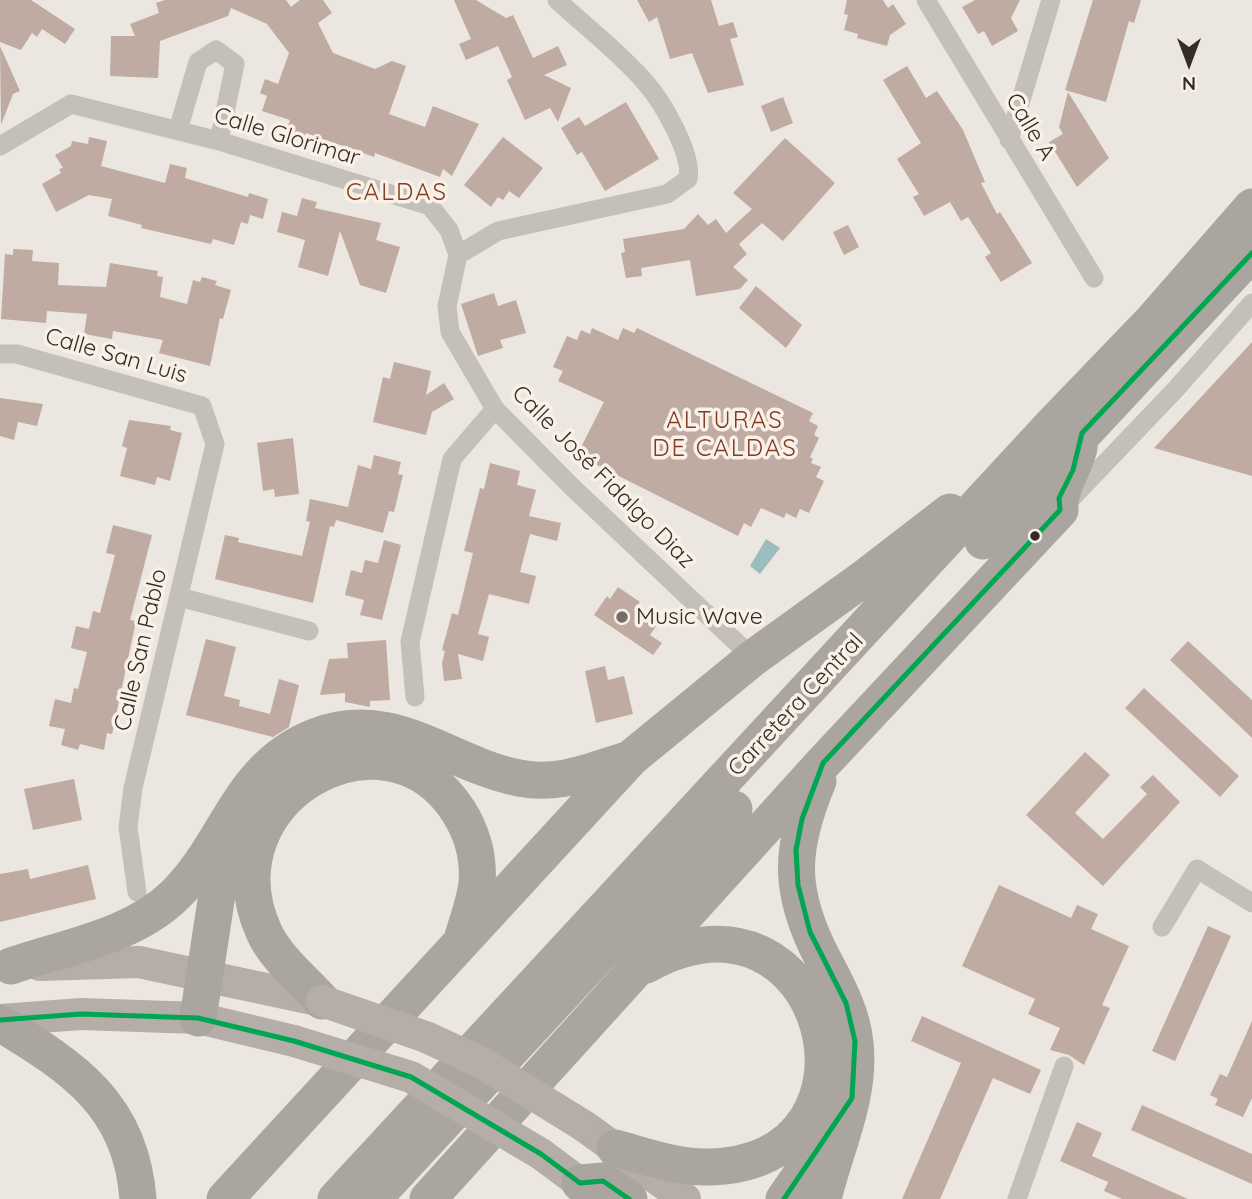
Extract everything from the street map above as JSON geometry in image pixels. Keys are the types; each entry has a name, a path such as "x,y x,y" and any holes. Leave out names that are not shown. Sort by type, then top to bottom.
{"highway":[{"name":"Carretera Central","path":"337,1199 1018,462 1154,319 1252,207"},
{"name":"Carretera Central","path":"373,1199 1252,253"},
{"path":"428,1199 823,763 1060,510 1059,498 1073,470 1082,433"},
{"path":"225,1199 399,1007 461,946 631,758 753,658 1018,462"},
{"path":"6,966 103,937 141,920 186,884 209,853 226,821 252,783 281,756 318,736 354,727 405,733 462,760 520,779 574,779 631,758"},
{"path":"322,1001 264,933 256,908 252,879 254,855 261,834 276,806 323,771 349,763 386,763 428,779 451,800 471,836 477,873 475,895 461,946"},
{"path":"823,763 802,819 796,850 797,885 810,932 846,1003 856,1061 852,1098 823,1199"},
{"path":"198,1018 226,821"},
{"path":"615,1149 706,1167 733,1165 761,1157 784,1144 795,1133 810,1112 824,1075 823,1041 809,999 788,972 761,954 719,943 687,947 636,971"},
{"path":"0,1021 63,1062 105,1103 129,1150 138,1199"},
{"path":"784,1199 852,1098"},
{"path":"591,1191 603,1181 629,1199"}],"main road":[{"path":"6,966 139,962 322,1001 426,1037 471,1058 584,1126 685,1199"},
{"path":"0,1021 81,1014 198,1018 294,1041 411,1077 541,1154 591,1191"}],"street":[{"path":"458,255 498,231 667,194 688,179 689,161 684,146 646,83 557,0"},
{"name":"Calle A","path":"926,0 1094,278"},
{"path":"1009,140 1051,0"},
{"path":"178,130 198,62 216,50 235,64 219,141"},
{"name":"Calle Glorimar","path":"0,146 71,104 219,141 430,206 449,230 458,255"},
{"name":"Calle José Fidalgo Diaz","path":"458,255 447,306 450,332 495,410 571,486 753,658"},
{"path":"1060,510 1175,390 1252,303"},
{"name":"Calle San Luis","path":"0,354 17,354 202,406 208,422"},
{"path":"415,697 410,642 452,459 495,410"},
{"name":"Calle San Pablo","path":"137,892 128,827 133,788 215,444 208,422"},
{"path":"179,597 309,631"},
{"path":"1163,927 1197,869 1252,904"},
{"path":"1017,1199 1064,1066"}],"water":[{"path":"766,539 780,548 760,574 750,566"}],"building":[{"path":"0,0 31,0 75,29 65,44 42,29 37,37 32,33 21,50 0,42"},
{"path":"165,0 286,0 291,7 300,0 323,0 332,13 318,23 333,53 375,69 392,61 406,66 389,114 425,127 433,106 479,124 452,176 443,169 440,177 375,153 374,157 306,133 304,138 286,131 290,120 262,111 267,96 260,93 265,79 278,84 289,53 267,24 231,8 228,16 160,41 158,78 110,76 111,36 135,36 130,24 159,13 156,3"},
{"path":"454,0 476,0 506,18 513,15 533,58 558,46 567,65 544,75 571,88 558,122 550,108 525,120 507,80 512,77 498,46 466,60 459,44 471,39"},
{"path":"637,0 711,0 719,26 733,22 738,37 730,39 744,85 708,93 692,53 670,59 657,17 649,22"},
{"path":"847,0 883,0 888,8 893,4 906,24 890,35 887,46 857,38 858,34 844,30 848,15 844,14"},
{"path":"975,0 1020,0 1011,18 1018,31 992,46 984,31 978,34 962,7"},
{"path":"1093,0 1141,0 1134,23 1129,21 1106,102 1065,90"},
{"path":"0,46 20,91 13,94 1,125"},
{"path":"907,66 926,98 937,91 963,130 985,182 981,183 997,214 1000,212 1032,263 1001,282 985,257 991,253 968,217 961,221 950,202 924,216 913,197 919,194 897,159 921,143 883,80"},
{"path":"1068,92 1109,158 1077,187 1049,142 1063,134 1059,127"},
{"path":"783,97 793,123 771,132 761,106"},
{"path":"626,102 659,159 605,191 582,152 577,155 561,128 579,117 585,126"},
{"path":"89,137 107,141 101,166 165,183 170,164 187,168 185,178 248,197 249,193 268,199 263,219 250,215 248,224 241,222 234,245 213,239 211,244 141,228 142,225 108,216 112,199 89,195 56,212 42,184 61,173 59,169 63,168 55,155 71,146 72,141 88,144"},
{"path":"503,137 543,168 519,198 509,191 503,200 498,197 491,207 464,185"},
{"path":"785,138 835,183 783,241 762,223 739,244 747,254 733,267 748,280 740,289 696,296 690,260 641,268 642,276 626,278 621,253 625,252 623,239 684,229 698,214 708,225 716,219 726,233 752,209 733,193"},
{"path":"302,198 317,202 315,208 381,223 376,240 400,247 386,293 360,285 340,231 328,276 298,267 305,240 277,232 282,212 297,216"},
{"path":"848,225 859,247 844,255 833,232"},
{"path":"13,249 33,250 32,261 59,263 58,285 106,287 110,263 158,271 157,276 163,277 160,297 187,304 193,280 200,282 202,277 217,281 215,285 231,290 223,319 220,318 210,366 159,353 163,340 113,331 112,339 84,334 87,314 47,311 46,323 1,319 5,254 13,255"},
{"path":"756,286 802,325 786,348 739,308"},
{"path":"494,293 498,306 516,300 526,333 500,340 503,348 478,356 461,304"},
{"path":"592,328 618,340 623,328 634,333 637,328 813,413 809,421 818,426 814,435 819,438 810,457 813,459 811,463 821,467 816,477 824,481 809,513 800,509 796,518 786,513 784,518 761,508 751,527 744,523 738,536 577,455 604,402 558,381 563,371 553,367 567,336 577,340 581,330 590,334"},
{"path":"1252,342 1252,476 1154,448"},
{"path":"394,362 431,371 426,395 444,383 454,399 432,412 426,435 373,422 383,377 390,379"},
{"path":"0,398 43,404 37,426 18,422 14,440 0,436"},
{"path":"129,420 171,426 170,430 182,433 170,481 157,477 155,485 120,476 127,448 122,446"},
{"path":"293,438 299,494 275,497 274,489 263,491 257,443"},
{"path":"374,455 401,462 398,474 403,475 394,512 389,511 383,533 336,520 334,527 330,526 313,603 215,579 225,535 239,538 238,542 302,556 310,522 306,521 310,499 348,507 358,465 371,469"},
{"path":"490,463 520,471 517,485 536,490 529,516 561,523 557,541 530,534 520,572 536,576 529,604 489,594 478,634 489,637 483,661 458,654 462,679 444,681 442,663 445,651 442,650 452,613 458,615 473,553 464,551 480,488 484,489"},
{"path":"113,525 152,535 130,620 136,621 112,734 107,733 104,750 80,744 78,750 61,745 65,729 49,726 55,699 71,703 74,688 78,689 87,652 71,648 76,626 89,629 93,611 100,613 115,555 106,553"},
{"path":"384,540 401,545 382,620 360,615 364,600 345,595 351,570 362,573 365,560 378,563"},
{"path":"618,587 640,602 634,610 657,625 650,635 662,643 653,655 594,615 607,596 610,599"},
{"path":"206,639 236,647 224,696 240,700 239,706 270,714 279,679 299,685 289,727 273,737 186,715"},
{"path":"386,640 390,700 370,701 370,707 345,702 345,693 320,695 329,659 348,658 347,643"},
{"path":"1188,641 1252,700 1252,738 1170,660"},
{"path":"605,666 608,680 624,676 633,714 596,723 585,671"},
{"path":"1144,688 1239,776 1220,797 1125,708"},
{"path":"1085,752 1110,775 1075,813 1103,839 1147,794 1140,787 1153,775 1180,802 1103,886 1026,815"},
{"path":"74,779 82,820 33,830 24,789"},
{"path":"88,865 96,899 0,922 0,874 28,869 30,879"},
{"path":"999,885 1071,918 1077,905 1098,914 1091,929 1129,946 1102,1005 1110,1008 1084,1065 1069,1055 1050,1050 1060,1028 1028,1014 1035,999 962,966"},
{"path":"1208,926 1231,936 1175,1061 1152,1051"},
{"path":"922,1016 1041,1070 1030,1094 993,1078 940,1199 902,1199 961,1063 911,1041"},
{"path":"1252,1021 1252,1098 1243,1117 1215,1105 1218,1099 1210,1095 1220,1074 1227,1077"},
{"path":"1142,1105 1252,1154 1252,1184 1131,1130"},
{"path":"1077,1122 1102,1133 1092,1156 1188,1199 1122,1199 1104,1191 1108,1182 1060,1161"}],"transit line":[{"path":"784,1199 852,1098 855,1041 846,1003 810,932 798,885 796,850 802,819 823,763 1060,510 1059,498 1073,470 1082,433 1252,253"},
{"path":"0,1020 81,1014 198,1018 294,1041 411,1077 541,1154 580,1183 603,1181 629,1199"}],"place":[{"name":"Music Wave","path":"622,617"}],"district":[{"name":"CALDAS","path":"397,193"},
{"name":"ALTURAS DE CALDAS","path":"725,435"}]}
